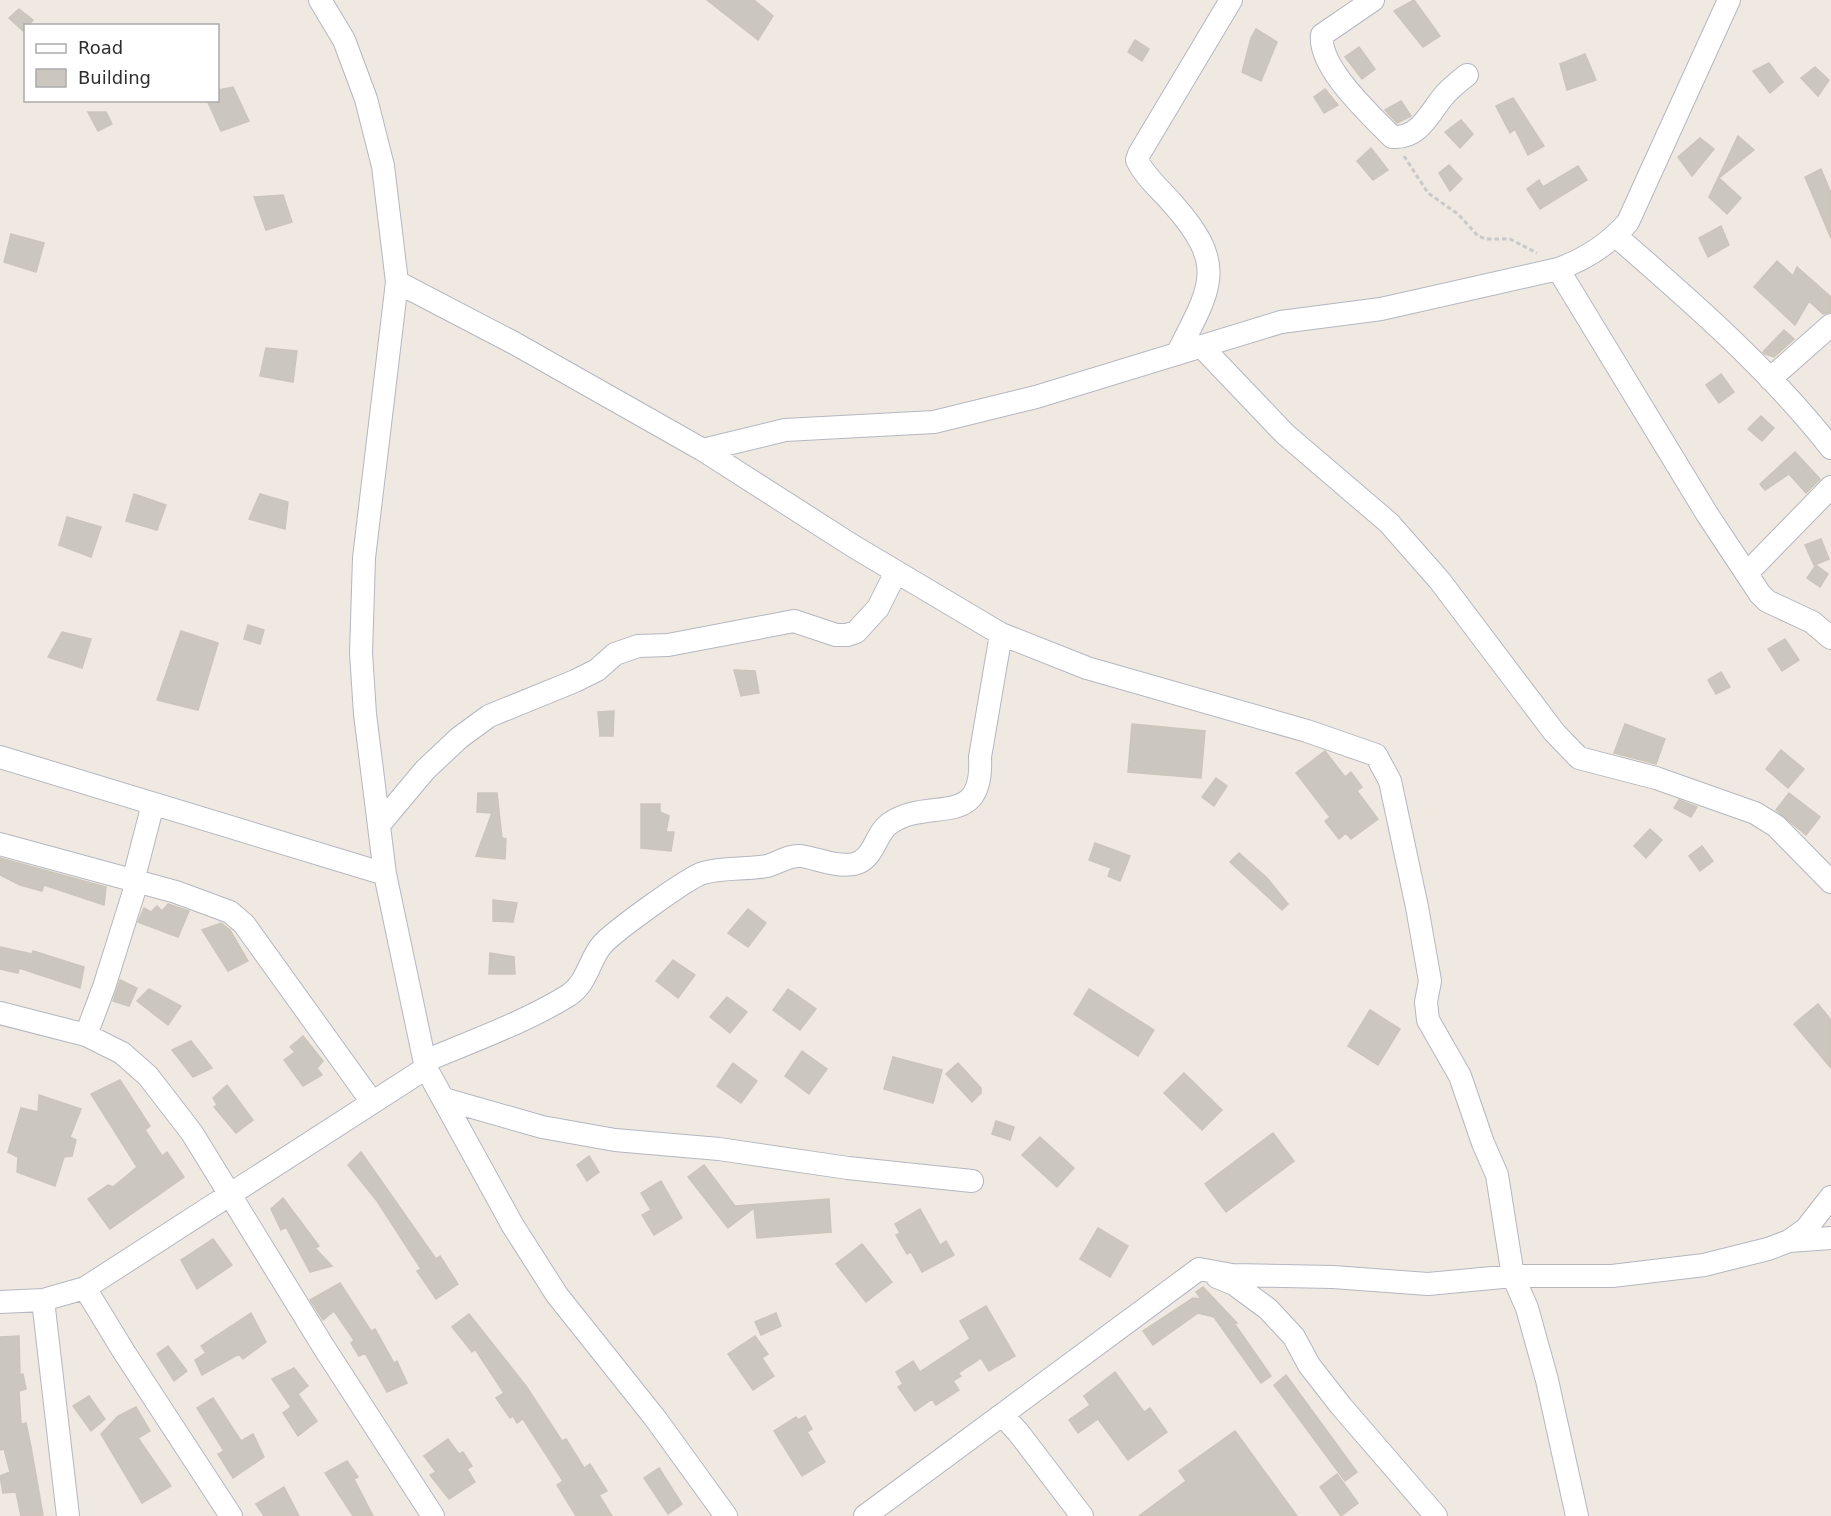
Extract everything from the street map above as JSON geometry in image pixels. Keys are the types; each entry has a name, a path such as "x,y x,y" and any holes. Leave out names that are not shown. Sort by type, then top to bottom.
{"street":[{"path":"320,0 344,40 366,99 383,166 397,282 364,558 361,653 365,714 385,874 425,1064 513,1226 557,1295 655,1418 726,1516"},
{"path":"1177,354 1210,285 1210,267 1194,228 1137,160 1231,0"},
{"path":"1373,0 1333,25 1322,35 1321,43 1324,57 1344,85 1392,137 1411,134 1421,126 1442,98 1467,75"},
{"path":"703,450 785,430 934,422 1036,397 1281,322 1381,309 1558,269 1577,262 1616,236 1628,222 1643,194 1729,0"},
{"path":"1616,236 1710,318 1770,379 1831,448"},
{"path":"1558,269 1707,514 1767,601 1812,622 1831,638"},
{"path":"397,282 514,343 703,450 896,572 1001,634 1087,668 1307,731 1376,755 1390,781 1418,907 1430,981 1426,1002 1428,1020 1460,1076 1483,1143 1497,1175 1514,1276 1527,1308 1547,1380 1577,1516"},
{"path":"1770,379 1831,325"},
{"path":"1201,346 1285,434 1389,523 1447,590 1554,732 1579,758 1656,777 1755,813 1776,826 1831,882"},
{"path":"1747,573 1831,487"},
{"path":"379,825 425,770 459,738 489,716 575,681 597,670 615,654 638,646 668,645 794,621 836,635 847,635 856,632 878,608 896,572"},
{"path":"0,1302 43,1300 85,1288 372,1102 425,1064 571,994 589,973 599,948 614,932 681,888 692,876 706,872 768,866 790,856 802,856 823,863 856,864 866,857 882,830 890,823 907,815 956,807 972,799 981,778 980,757 1001,634"},
{"path":"0,757 385,874"},
{"path":"86,1035 104,987 135,881 153,804"},
{"path":"0,844 176,892 230,912 244,924 372,1102"},
{"path":"0,1013 86,1035 122,1053 148,1076 192,1133 433,1516"},
{"path":"444,1099 542,1127 615,1140 719,1149 848,1168 972,1181"},
{"path":"865,1516 1199,1269 1232,1275 1334,1277 1428,1284 1514,1276 1612,1276 1692,1266 1768,1249 1789,1241 1806,1229 1831,1197"},
{"path":"1789,1241 1831,1238"},
{"path":"1199,1269 1234,1284 1268,1310 1294,1337 1309,1365 1341,1406 1436,1516"},
{"path":"85,1288 231,1516"},
{"path":"43,1300 68,1516"},
{"path":"1002,1415 1018,1432 1082,1516"}],"path":[{"path":"1392,137 1428,193 1458,214 1478,236 1486,239 1519,242 1558,269"}],"building":[{"path":"707,0 754,0 773,16 758,40"},
{"path":"1414,0 1440,36 1423,47 1394,11"},
{"path":"19,9 33,20 29,24 24,24 23,31 9,18"},
{"path":"1256,29 1277,42 1261,81 1242,72 1251,38"},
{"path":"1135,40 1149,49 1142,61 1128,52"},
{"path":"1359,47 1375,69 1362,79 1345,57"},
{"path":"1585,54 1596,80 1567,90 1560,64"},
{"path":"1769,63 1783,82 1770,93 1753,71"},
{"path":"1815,67 1829,80 1818,96 1801,78"},
{"path":"233,87 249,121 221,131 208,102 219,102 219,90"},
{"path":"1325,89 1338,105 1324,113 1314,97"},
{"path":"1513,98 1544,146 1528,155 1515,129 1510,133 1496,106"},
{"path":"1401,101 1411,116 1397,123 1385,110"},
{"path":"88,112 106,112 112,124 98,131"},
{"path":"1461,120 1473,134 1460,148 1445,132"},
{"path":"1738,136 1754,150 1719,178 1741,198 1727,214 1709,197"},
{"path":"1700,138 1714,149 1692,176 1678,157"},
{"path":"1371,148 1388,170 1373,180 1357,161"},
{"path":"1449,165 1462,179 1450,191 1439,173"},
{"path":"1578,166 1587,180 1540,209 1527,189 1539,180 1543,187"},
{"path":"1821,169 1831,193 1831,238 1805,177"},
{"path":"283,195 292,222 266,230 254,197"},
{"path":"1721,226 1729,245 1708,257 1699,238"},
{"path":"11,234 44,243 36,272 4,262"},
{"path":"1777,261 1793,276 1797,267 1831,297 1831,312 1823,314 1809,301 1795,325 1754,287"},
{"path":"1784,330 1794,339 1774,357 1765,354 1763,352"},
{"path":"266,348 297,351 293,382 260,376"},
{"path":"1721,374 1734,392 1719,403 1706,385"},
{"path":"1761,416 1774,428 1762,441 1748,429"},
{"path":"1795,452 1820,479 1806,493 1789,474 1765,490 1760,484"},
{"path":"134,494 166,505 157,530 126,521"},
{"path":"260,494 288,502 285,529 249,519"},
{"path":"67,517 101,527 91,557 59,545"},
{"path":"1821,539 1829,559 1814,565 1805,545"},
{"path":"1816,565 1828,574 1820,587 1807,578"},
{"path":"248,625 264,630 260,644 244,639"},
{"path":"181,631 218,643 198,710 157,700"},
{"path":"62,632 91,639 82,668 48,657"},
{"path":"1785,639 1799,660 1782,671 1768,649"},
{"path":"734,670 755,671 759,693 741,696"},
{"path":"1721,672 1730,687 1716,694 1708,680"},
{"path":"614,711 613,736 600,736 598,712"},
{"path":"1132,724 1205,731 1201,778 1128,772"},
{"path":"1625,724 1665,739 1656,764 1614,753"},
{"path":"1781,750 1804,769 1788,788 1766,769"},
{"path":"1325,751 1345,777 1351,772 1362,787 1357,791 1378,819 1351,839 1346,833 1339,839 1325,821 1330,817 1296,773"},
{"path":"1216,778 1227,786 1214,806 1202,797"},
{"path":"478,793 497,793 502,838 506,839 505,859 476,856 492,813 477,812"},
{"path":"1789,793 1820,817 1806,835 1776,810"},
{"path":"1679,800 1697,807 1691,817 1674,808"},
{"path":"641,804 660,804 660,812 669,816 666,832 674,832 671,851 641,848"},
{"path":"1650,829 1662,840 1646,858 1634,846"},
{"path":"1095,843 1130,856 1120,881 1108,876 1111,868 1089,860"},
{"path":"1702,846 1713,861 1700,871 1689,856"},
{"path":"1239,853 1267,878 1288,904 1282,910 1230,862"},
{"path":"0,858 106,887 104,905 44,885 42,891 20,885 0,875"},
{"path":"493,900 517,903 513,922 493,921"},
{"path":"168,904 189,911 178,937 138,922 144,908 151,912 157,906 162,911"},
{"path":"748,909 766,923 748,947 728,933"},
{"path":"221,923 230,930 248,961 228,971 202,930"},
{"path":"0,947 32,954 33,951 84,967 80,988 19,968 18,973 0,969"},
{"path":"490,953 514,957 515,974 489,974"},
{"path":"673,960 695,975 678,998 656,981"},
{"path":"120,980 137,988 129,1006 113,1001"},
{"path":"149,989 181,1006 168,1025 137,1001"},
{"path":"788,989 816,1009 800,1030 773,1010"},
{"path":"1089,989 1154,1030 1138,1056 1074,1014"},
{"path":"727,997 747,1012 730,1033 710,1017"},
{"path":"1818,1004 1831,1020 1831,1068 1794,1024"},
{"path":"1370,1010 1400,1029 1378,1065 1348,1046"},
{"path":"303,1036 323,1061 317,1068 322,1075 303,1086 284,1060 295,1052 290,1047"},
{"path":"191,1041 212,1068 193,1077 172,1050"},
{"path":"802,1051 827,1069 809,1094 785,1076"},
{"path":"893,1057 942,1070 933,1103 884,1089"},
{"path":"733,1063 757,1081 741,1103 717,1086"},
{"path":"958,1063 981,1088 981,1093 972,1102 946,1074"},
{"path":"1184,1073 1222,1110 1202,1130 1164,1093"},
{"path":"120,1080 150,1126 145,1130 162,1156 167,1152 184,1177 110,1229 88,1199 108,1185 113,1187 137,1167 91,1094"},
{"path":"227,1085 253,1120 236,1133 214,1107 217,1105 213,1098"},
{"path":"39,1095 81,1109 70,1137 76,1140 72,1156 64,1157 55,1186 17,1172 18,1157 8,1152 21,1108 38,1112"},
{"path":"996,1121 1014,1127 1010,1140 992,1134"},
{"path":"1273,1133 1294,1161 1226,1212 1205,1184"},
{"path":"1040,1137 1074,1168 1057,1187 1022,1155"},
{"path":"361,1152 436,1259 440,1256 458,1284 436,1299 417,1271 421,1269 377,1201 348,1165"},
{"path":"589,1156 599,1172 587,1181 577,1165"},
{"path":"704,1165 735,1206 829,1199 831,1232 757,1238 754,1208 728,1228 688,1177"},
{"path":"661,1181 682,1218 654,1235 642,1215 651,1210 641,1193"},
{"path":"283,1198 319,1246 315,1248 332,1266 310,1272 286,1227 281,1230 271,1209"},
{"path":"920,1209 940,1245 946,1241 954,1255 922,1272 911,1252 907,1254 896,1235 900,1233 895,1224"},
{"path":"1098,1228 1128,1246 1110,1277 1080,1259"},
{"path":"213,1239 232,1265 197,1289 181,1260"},
{"path":"862,1244 892,1282 866,1302 836,1264"},
{"path":"340,1283 371,1331 375,1329 394,1363 397,1361 407,1383 387,1392 365,1353 359,1356 351,1343 354,1340 334,1311 323,1320 310,1300"},
{"path":"1203,1287 1237,1323 1234,1323 1271,1376 1261,1383 1214,1317 1198,1313 1153,1345 1143,1331 1193,1298 1201,1299 1196,1292"},
{"path":"986,1306 1015,1356 989,1371 981,1358 958,1373 961,1376 953,1381 959,1390 936,1405 932,1399 915,1411 898,1387 903,1384 896,1372 913,1361 920,1372 970,1339 960,1321"},
{"path":"251,1313 266,1342 243,1359 239,1354 202,1375 195,1360 206,1353 201,1346"},
{"path":"776,1313 781,1326 761,1335 755,1322"},
{"path":"469,1314 526,1386 562,1441 566,1439 584,1468 590,1464 607,1491 599,1495 612,1516 576,1516 557,1485 563,1481 523,1419 517,1423 513,1416 510,1418 496,1398 504,1393 475,1349 472,1352 452,1327"},
{"path":"19,1336 20,1375 23,1374 26,1389 19,1391 21,1424 26,1423 31,1447 43,1515 38,1516 21,1516 16,1492 3,1493 0,1476 10,1472 4,1449 0,1450 0,1337"},
{"path":"755,1336 768,1354 762,1358 774,1376 753,1390 728,1354"},
{"path":"168,1346 187,1371 174,1381 157,1354"},
{"path":"294,1368 308,1386 298,1394 317,1421 298,1436 283,1413 291,1407 272,1379"},
{"path":"1115,1372 1144,1412 1150,1408 1167,1432 1128,1460 1098,1419 1078,1433 1069,1420 1090,1405 1084,1396"},
{"path":"1286,1375 1357,1472 1345,1481 1274,1385"},
{"path":"89,1396 105,1419 91,1431 73,1406"},
{"path":"213,1398 241,1441 253,1434 264,1457 233,1478 218,1454 224,1451 197,1408"},
{"path":"136,1407 150,1431 138,1438 171,1486 142,1503 101,1434 118,1416"},
{"path":"805,1416 812,1429 807,1432 825,1462 802,1476 774,1431 796,1417 798,1420"},
{"path":"1235,1431 1297,1516 1139,1516 1186,1481 1179,1471"},
{"path":"448,1439 459,1454 463,1452 472,1466 467,1469 475,1482 449,1499 430,1475 436,1472 424,1456"},
{"path":"347,1461 358,1477 354,1479 373,1516 353,1516 325,1473"},
{"path":"659,1468 682,1504 668,1514 644,1478"},
{"path":"1337,1474 1358,1503 1341,1516 1320,1487"},
{"path":"284,1487 299,1516 264,1516 256,1504"}]}
